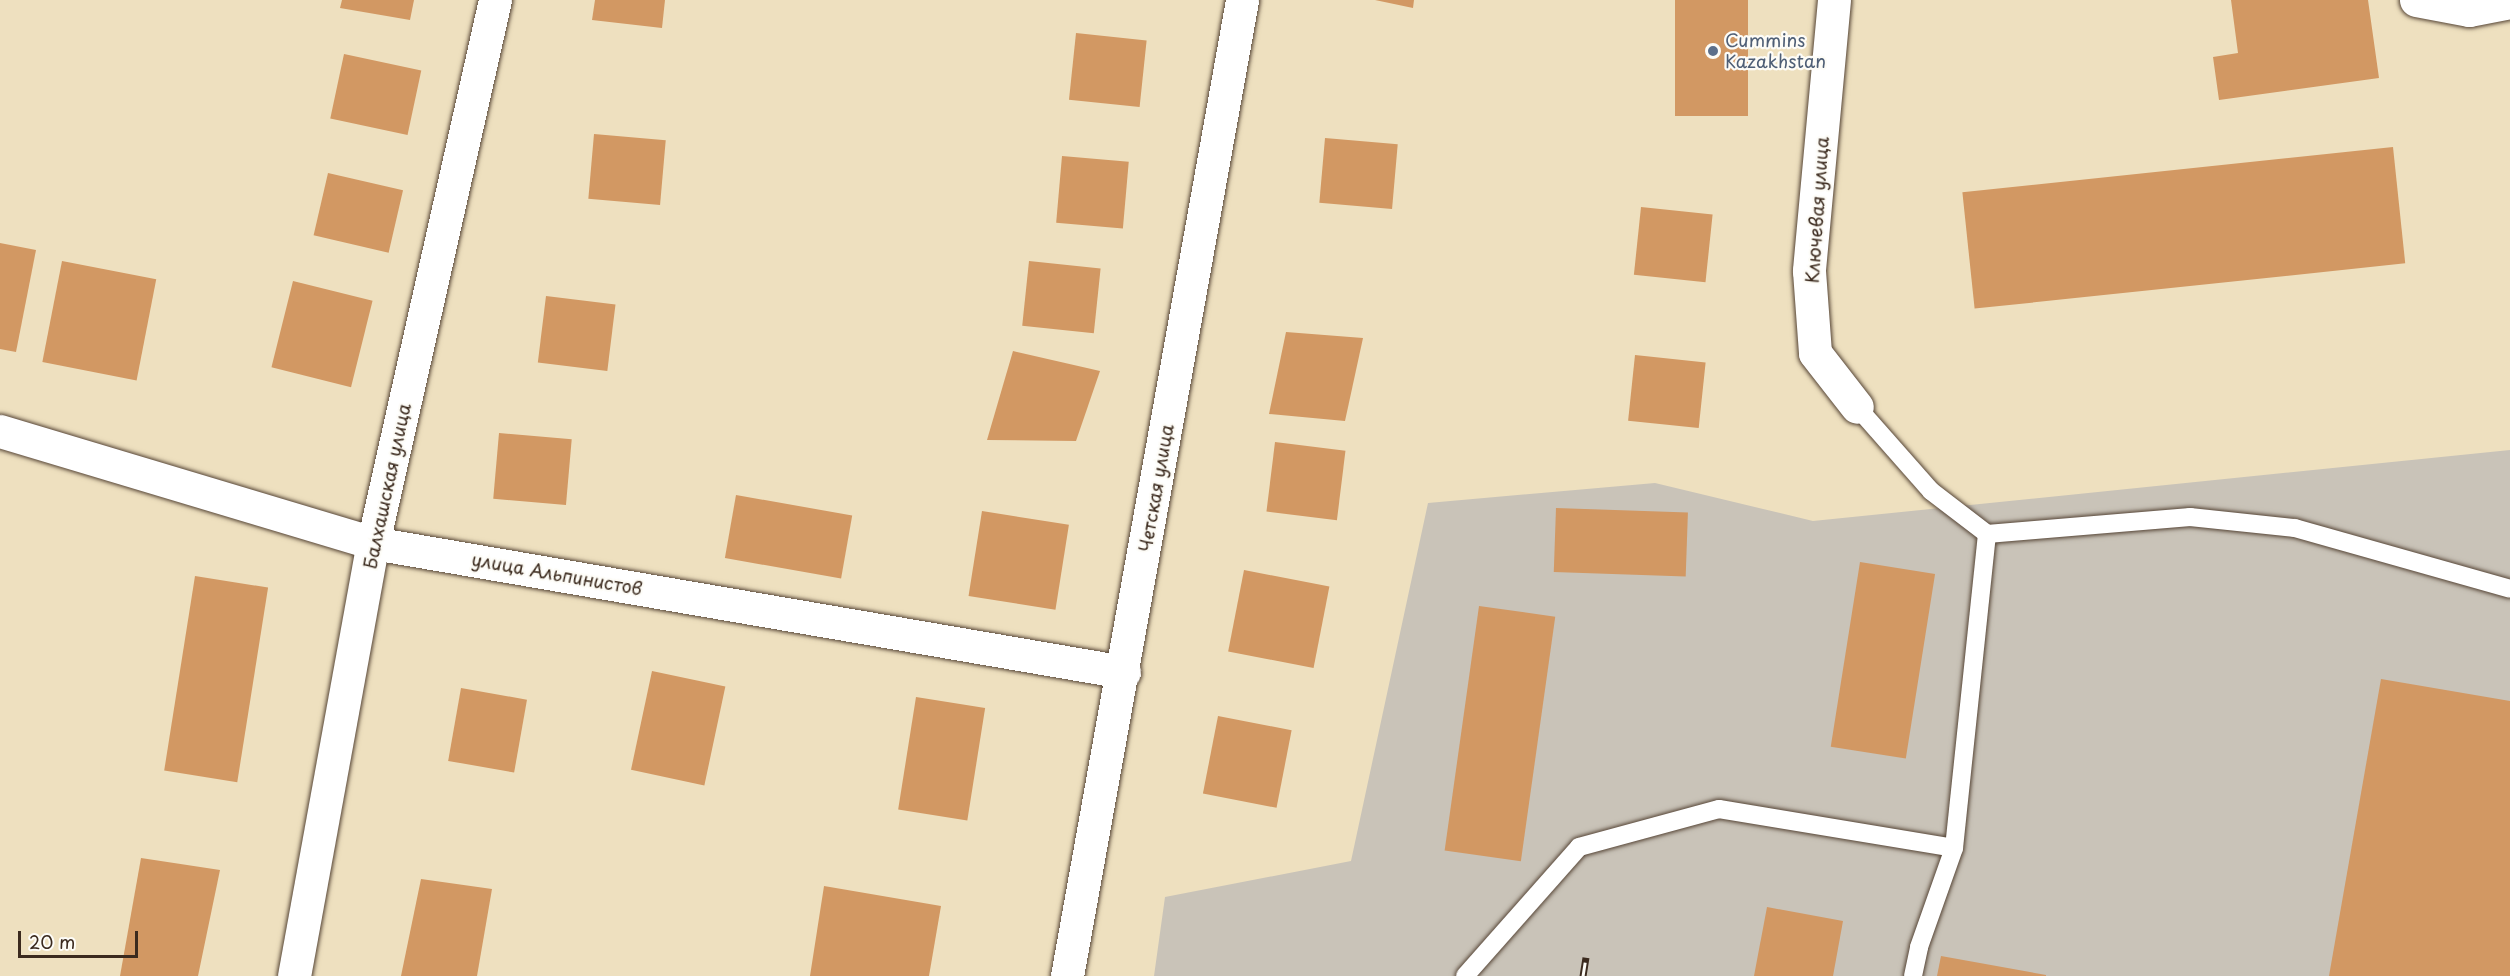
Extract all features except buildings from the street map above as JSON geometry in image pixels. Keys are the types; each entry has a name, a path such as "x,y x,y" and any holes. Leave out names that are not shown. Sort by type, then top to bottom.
{"street":[{"name":"Балхашская улица","path":"294,976 373,543 495,0"},
{"name":"Четская улица","path":"1067,976 1124,672 1242,0"},
{"name":"Ключевая улица","path":"1834,0 1809,271 1815,353 1857,407"},
{"path":"2416,0 2469,10 2510,2"},
{"name":"улица Альпинистов","path":"0,431 373,543 1124,672"}],"lane":[{"path":"1857,407 1931,491 1987,534 2190,517 2295,528 2510,589"},
{"path":"1913,976 1918,947 1954,848 1987,534"},
{"path":"1465,976 1579,847 1719,809 1954,848"}],"shaded area":[{"path":"2510,450 2510,976 1154,976 1165,897 1351,861 1428,503 1655,483 1813,521"}],"railway":[{"path":"1583,976 1586,957"}],"place":[{"name":"Cummins Kazakhstan","path":"1713,51"}]}
